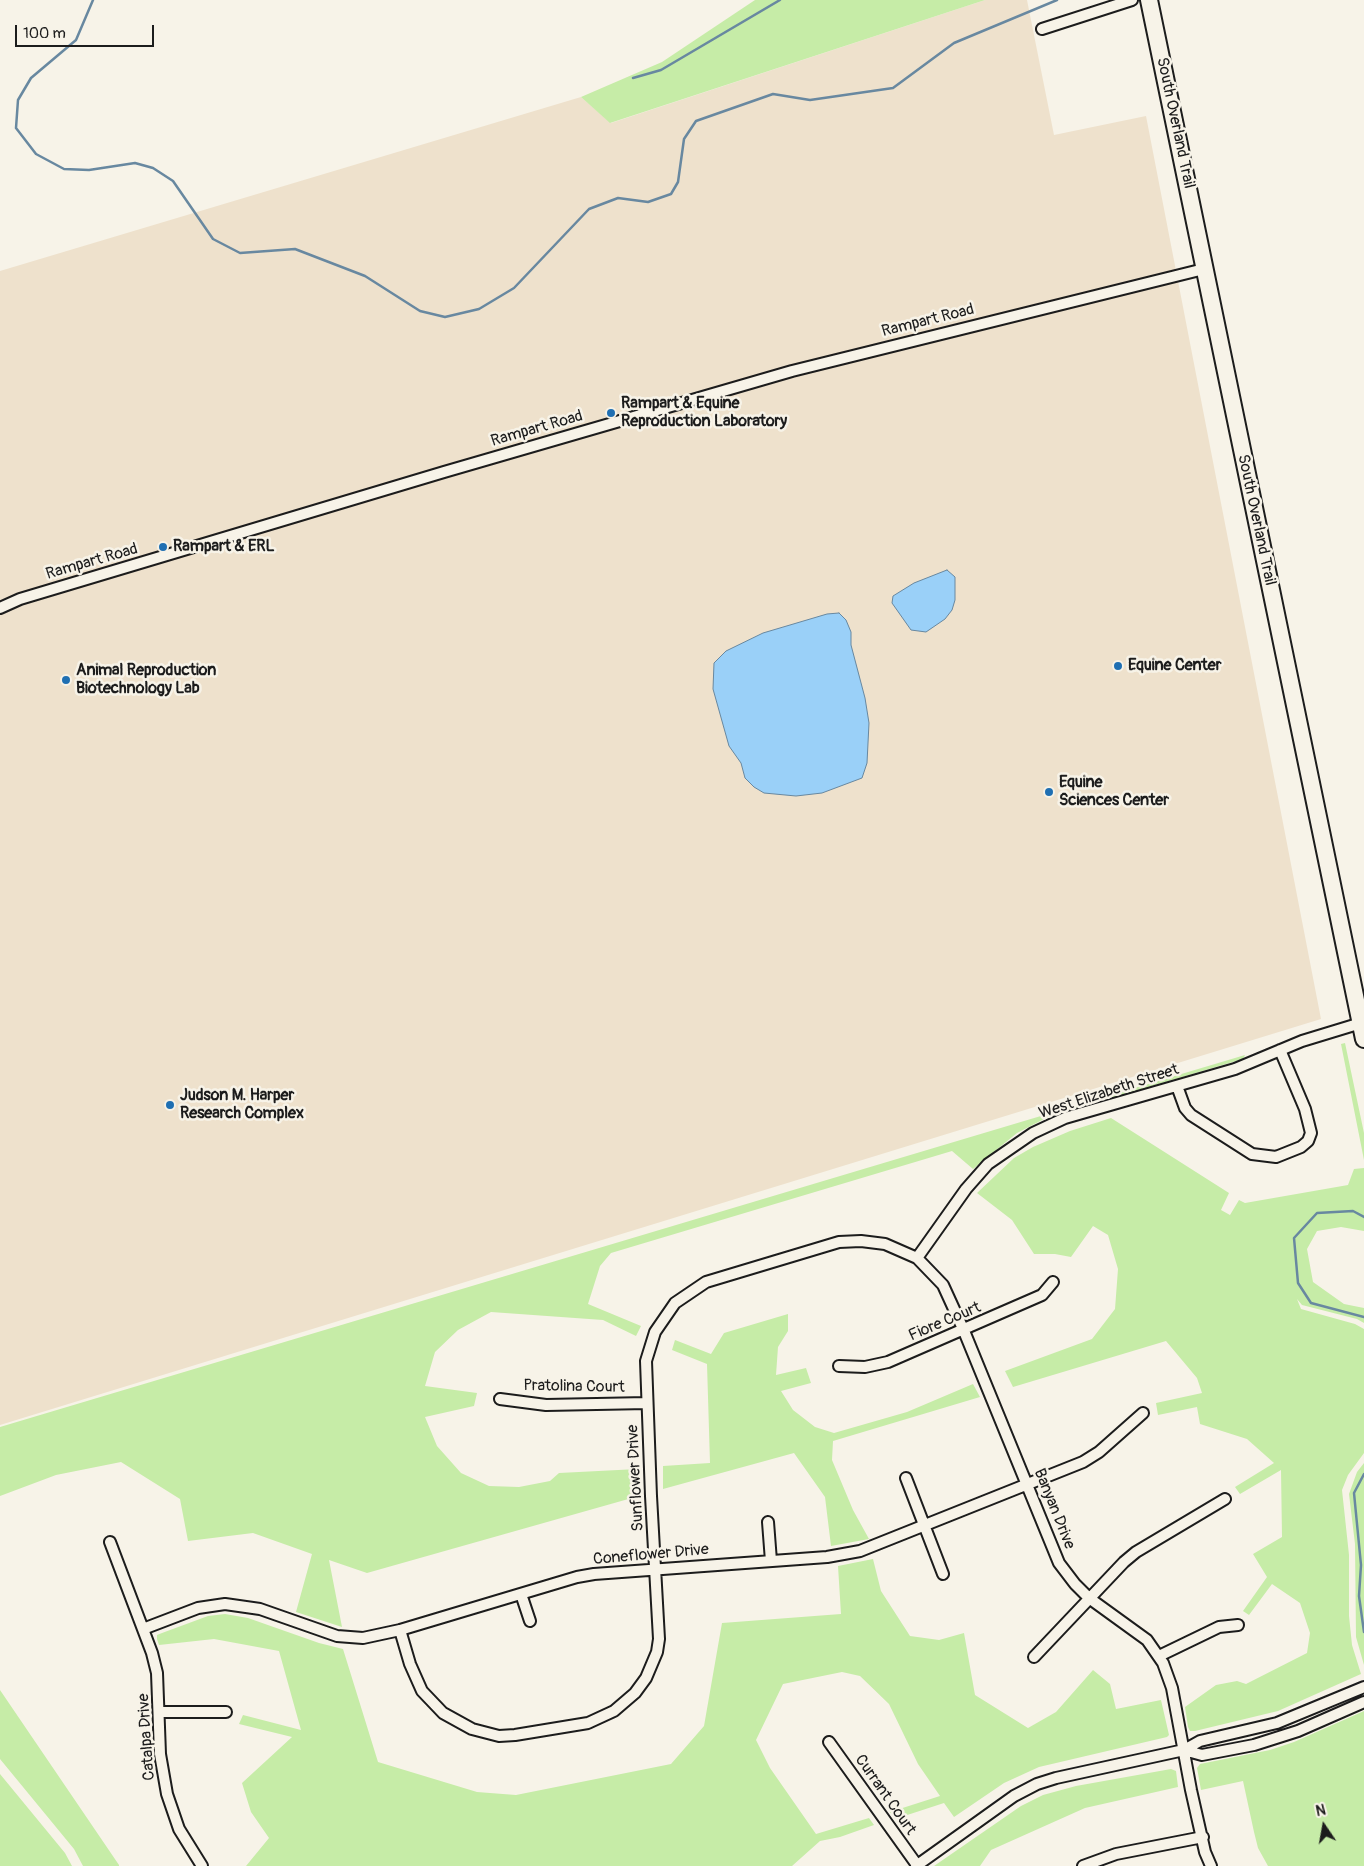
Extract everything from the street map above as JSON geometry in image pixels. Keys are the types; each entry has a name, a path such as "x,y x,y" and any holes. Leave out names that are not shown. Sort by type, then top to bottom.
{"main road":[{"name":"South Overland Trail","path":"1149,0 1362,1031"}],"street":[{"path":"1042,29 1132,0"},
{"name":"Rampart Road","path":"0,608 20,599 444,472 765,379 1204,269"},
{"name":"West Elizabeth Street","path":"917,1258 966,1189 988,1164 1032,1133 1065,1118 1235,1069 1332,1031 1362,1031"},
{"path":"1177,1086 1185,1108 1191,1115 1252,1154 1276,1156 1301,1147 1308,1141 1311,1133 1308,1119 1280,1050"},
{"path":"647,1403 646,1361 655,1332 675,1303 706,1282 839,1242 861,1241 885,1244 917,1258"},
{"name":"Banyan Drive","path":"917,1258 943,1285 1029,1485 1059,1562 1075,1584 1089,1598 1136,1629 1159,1656 1172,1688 1203,1837 1211,1866"},
{"name":"Fiore Court","path":"839,1366 865,1367 888,1362 964,1331 1042,1295 1053,1282"},
{"name":"Pratolina Court","path":"500,1399 546,1405 647,1403"},
{"name":"Sunflower Drive","path":"400,1630 410,1664 422,1691 432,1703 456,1722 472,1730 499,1736 515,1736 588,1723 608,1715 625,1703 635,1693 651,1667 657,1652 660,1624 647,1403"},
{"name":"Coneflower Drive","path":"143,1629 198,1608 225,1604 260,1609 337,1636 363,1638 400,1630 577,1577 827,1557 860,1551 1083,1462 1099,1452 1143,1413"},
{"path":"906,1478 943,1574"},
{"path":"1034,1657 1089,1598 1136,1552 1225,1499"},
{"path":"768,1522 771,1561"},
{"name":"Catalpa Drive","path":"110,1542 143,1629 157,1673 160,1712 160,1754 167,1794 180,1828 202,1866"},
{"path":"521,1594 530,1621"},
{"path":"1159,1656 1219,1627 1238,1626"},
{"path":"916,1866 1014,1796 1036,1784 1184,1750 1200,1741 1277,1723 1364,1686"},
{"path":"1184,1750 1202,1755 1254,1745 1298,1731 1364,1702"},
{"path":"160,1712 226,1712"},
{"name":"Currant Court","path":"829,1742 916,1866"},
{"path":"1083,1866 1116,1854 1203,1837"}],"shaded area":[{"path":"985,0 1027,0 1054,135 1146,116 1321,1019 0,1425 0,271 581,97 611,123"}],"green space":[{"path":"755,0 985,0 610,123 581,97 662,62"},
{"path":"1345,1043 1364,1133 1364,1160 1341,1044"},
{"path":"1245,1055 1243,1059 1050,1116 1017,1133 973,1169 952,1151 611,1253 600,1266 588,1304 641,1326 636,1336 603,1320 491,1312 458,1330 435,1352 425,1386 477,1393 474,1406 425,1417 437,1446 461,1473 489,1486 519,1487 550,1481 559,1473 638,1469 639,1496 367,1573 329,1560 342,1627 296,1612 312,1554 253,1533 188,1541 180,1499 121,1462 56,1475 0,1496 0,1427"},
{"path":"1111,1118 1229,1193 1221,1210 1230,1215 1239,1200 1245,1203 1348,1185 1354,1169 1364,1168 1364,1231 1341,1227 1317,1231 1307,1249 1313,1282 1344,1304 1364,1308 1364,1323 1357,1319 1302,1305 1297,1299 1301,1309 1355,1324 1364,1329 1364,1453 1348,1475 1342,1490 1349,1555 1349,1616 1352,1645 1361,1674 1278,1711 1195,1731 1190,1731 1188,1727 1185,1707 1216,1685 1237,1681 1246,1684 1307,1653 1310,1633 1300,1603 1272,1584 1249,1615 1243,1611 1267,1577 1253,1554 1282,1537 1281,1470 1240,1494 1235,1487 1274,1463 1247,1439 1200,1424 1197,1407 1158,1415 1156,1403 1202,1393 1197,1378 1166,1341 1013,1387 1005,1371 1092,1339 1115,1309 1118,1269 1108,1235 1093,1226 1071,1257 1055,1254 1034,1254 1012,1220 977,1193 1014,1158 1033,1147 1070,1131"},
{"path":"788,1314 788,1331 778,1347 776,1375 806,1368 811,1383 781,1391 793,1410 815,1427 834,1433 907,1412 973,1384 980,1397 833,1441 832,1460 853,1510 869,1539 831,1546 825,1497 794,1453 663,1489 663,1466 710,1463 707,1364 672,1350 675,1340 711,1354 724,1333"},
{"path":"1364,1463 1364,1665 1356,1637 1355,1544 1349,1494 1357,1472"},
{"path":"873,1559 881,1591 910,1636 939,1640 964,1633 975,1695 1028,1728 1056,1712 1093,1670 1110,1684 1116,1709 1161,1700 1169,1735 1039,1767 1004,1783 954,1817 944,1803 895,1819 890,1812 940,1796 918,1764 889,1704 860,1676 842,1672 783,1684 756,1740 770,1768 816,1834 869,1818 874,1825 840,1837 820,1841 792,1866 246,1866 269,1838 251,1812 242,1783 292,1737 239,1724 243,1715 301,1730 279,1651 214,1639 159,1645 157,1639 157,1635 208,1616 225,1614 248,1618 319,1643 343,1649 378,1762 477,1792 516,1795 671,1764 704,1726 722,1623 841,1614 838,1566"},
{"path":"0,1690 119,1866 83,1866 74,1849 0,1759"},
{"path":"1364,1711 1364,1866 1268,1866 1258,1848 1243,1781 1201,1790 1197,1768 1200,1764 1270,1750 1294,1742"},
{"path":"1171,1769 1176,1771 1178,1787 1085,1808 991,1850 980,1866 934,1866 1021,1806 1043,1795 1076,1786"},
{"path":"0,1774 65,1853 72,1866 0,1866"}],"water":[{"path":"947,570 955,577 955,600 952,610 945,619 926,632 911,630 892,603 893,596 914,583"},
{"path":"839,613 846,620 851,632 851,645 865,698 869,723 867,763 862,778 822,793 796,796 764,793 745,778 741,763 729,746 713,689 714,663 726,651 763,633 827,614"}],"waterway":[{"path":"93,0 76,40 31,78 18,100 16,128 36,154 64,169 89,170 135,163 153,168 173,181 213,239 240,253 295,249 365,276 420,311 445,317 479,309 514,288 589,209 618,198 648,202 671,194 678,182 684,139 696,121 773,94 810,100 893,88 954,43 1057,0"},
{"path":"633,78 661,70 780,0"},
{"path":"1364,1217 1353,1211 1317,1213 1294,1238 1298,1283 1311,1303 1364,1317"},
{"path":"1364,1474 1354,1493 1361,1565 1359,1596 1364,1632"}],"place":[{"name":"Rampart & Equine Reproduction Laboratory","path":"611,413"},
{"name":"Rampart & ERL","path":"163,547"},
{"name":"Equine Center","path":"1118,666"},
{"name":"Animal Reproduction Biotechnology Lab","path":"66,680"},
{"name":"Equine Sciences Center","path":"1049,792"},
{"name":"Judson M. Harper Research Complex","path":"170,1105"}]}
